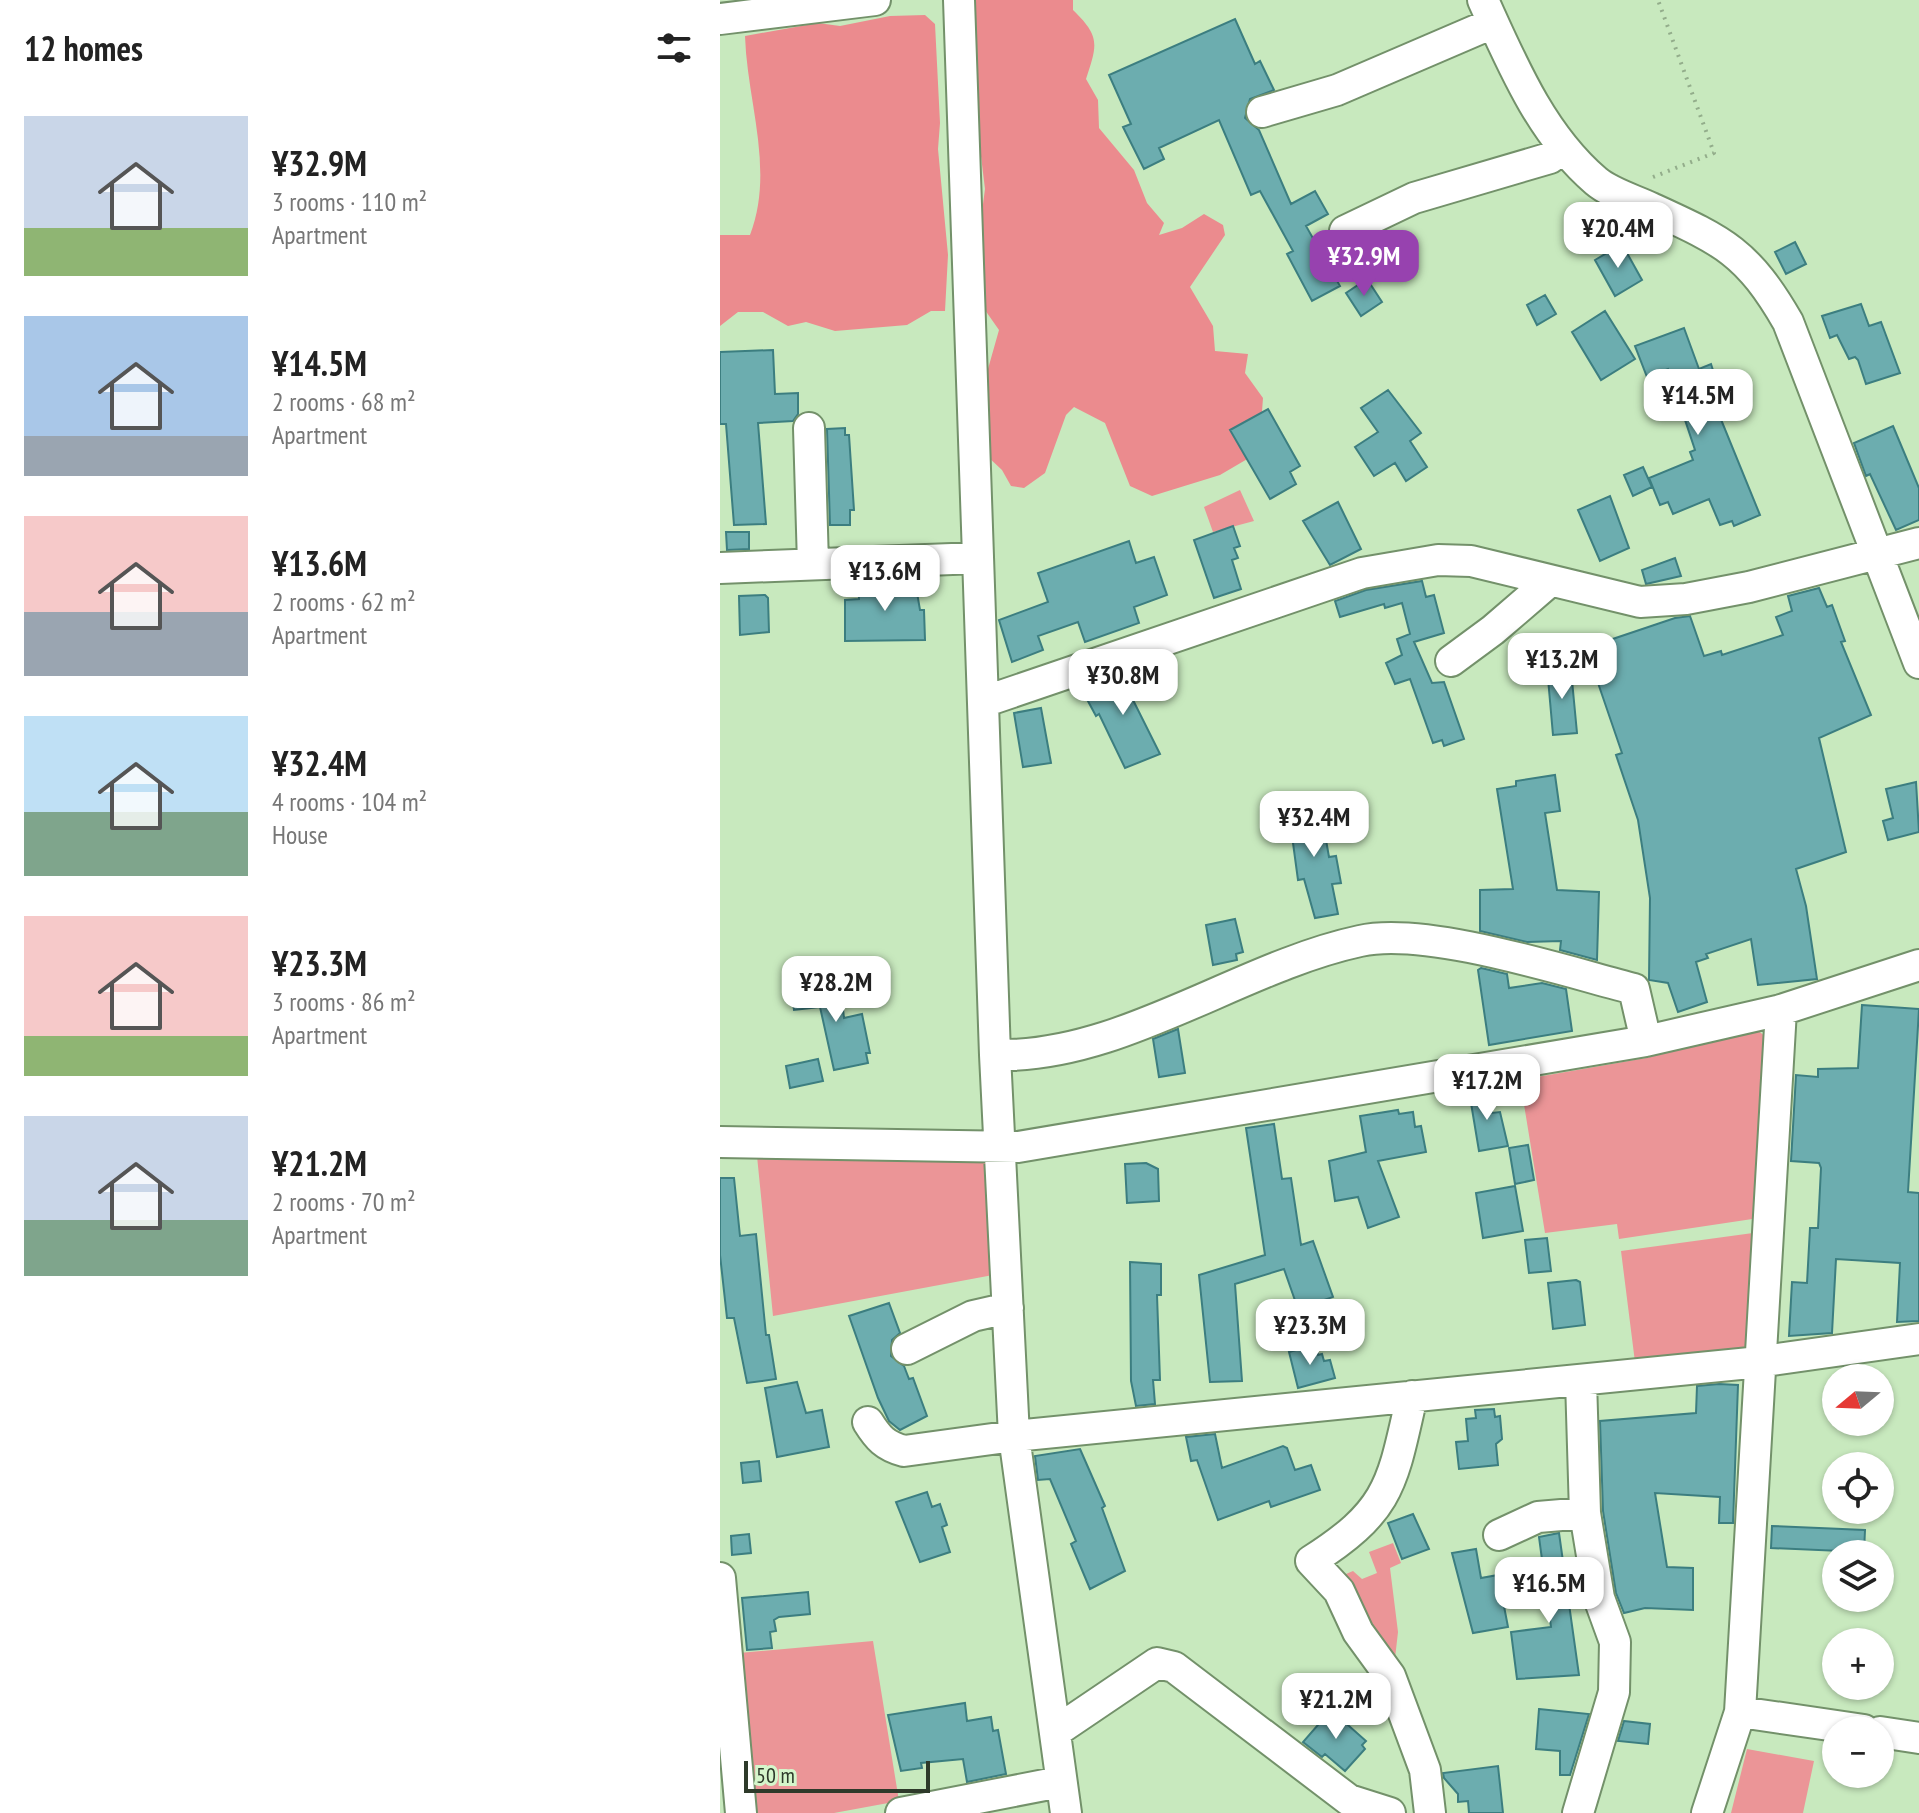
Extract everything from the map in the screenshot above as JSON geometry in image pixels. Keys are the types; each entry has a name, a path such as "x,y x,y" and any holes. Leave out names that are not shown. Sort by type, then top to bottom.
{"street":[{"path":"720,19 875,0"},
{"path":"959,0 995,1055 1014,1436 1066,1813"},
{"path":"1262,112 1337,90 1488,11 1527,95 1563,147 1598,183 1714,236 1745,261 1768,288 1788,322 1919,663"},
{"path":"1345,231 1414,198 1550,158 1563,147"},
{"path":"809,428 813,564"},
{"path":"983,702 1362,573 1438,560 1471,561 1640,602 1686,599 1919,543"},
{"path":"720,568 978,558"},
{"path":"1451,661 1550,581"},
{"path":"995,1055 1016,1056 1094,1041 1266,971 1361,940 1415,938 1634,989 1646,1041"},
{"path":"720,1142 1001,1147 1646,1041 1781,1010 1919,965"},
{"path":"1707,1813 1740,1712 1781,1010"},
{"path":"907,1349 973,1316 1008,1308"},
{"path":"868,1422 879,1439 889,1447 904,1451 1014,1436 1762,1361 1919,1339"},
{"path":"1578,1813 1614,1692 1615,1642 1599,1598 1585,1513 1581,1380"},
{"path":"1412,1396 1396,1464 1381,1502 1344,1540 1311,1561 1339,1591 1358,1632 1390,1676 1425,1770 1430,1813"},
{"path":"1499,1535 1538,1517 1585,1513"},
{"path":"720,1578 741,1813"},
{"path":"1055,1732 1157,1663 1174,1667 1349,1800 1390,1813"},
{"path":"1740,1712 1822,1724"},
{"path":"1894,1734 1919,1738"},
{"path":"901,1813 1060,1782"}],"path":[{"path":"1616,192 1714,153 1658,0"}],"shaded area":[{"path":"969,0 1073,0 1073,10 1088,27 1094,42 1093,58 1086,79 1098,100 1099,128 1134,170 1147,203 1164,223 1159,235 1182,228 1204,214 1223,225 1225,235 1190,287 1213,326 1215,351 1248,354 1245,373 1263,398 1261,425 1249,458 1220,475 1152,496 1130,486 1105,423 1074,407 1066,415 1045,473 1024,488 1011,486 1002,470 986,455 986,376 999,330 985,310 983,288 981,219 985,189 974,99"},
{"path":"925,15 935,24 940,123 938,149 948,255 945,311 931,311 907,325 835,331 806,322 788,326 763,312 738,312 720,326 720,235 750,235 760,186 758,136 745,36 818,23 840,26 890,16"},
{"path":"1240,490 1254,521 1213,532 1204,507"},
{"path":"1756,1029 1771,1041 1759,1218 1619,1239 1617,1224 1545,1233 1520,1080 1646,1058"},
{"path":"757,1156 991,1160 993,1275 773,1316"},
{"path":"1753,1233 1747,1351 1635,1362 1621,1251"},
{"path":"1393,1543 1401,1563 1390,1568 1398,1632 1394,1667 1325,1583 1353,1571 1362,1579 1377,1573 1369,1552"},
{"path":"873,1641 899,1801 834,1813 754,1813 739,1653"},
{"path":"1747,1749 1814,1761 1803,1813 1731,1813"}],"building":[{"path":"1235,19 1255,64 1260,61 1274,90 1250,99 1245,118 1259,130 1291,204 1315,191 1328,214 1306,226 1340,286 1312,301 1287,254 1293,251 1260,191 1251,195 1219,120 1159,148 1164,159 1144,169 1123,127 1131,124 1109,75"},
{"path":"1795,242 1806,264 1786,274 1775,252"},
{"path":"1622,244 1642,280 1615,296 1595,260"},
{"path":"1367,279 1382,302 1361,316 1346,293"},
{"path":"1545,295 1556,314 1537,325 1527,305"},
{"path":"1861,304 1869,326 1881,322 1900,373 1866,384 1858,360 1855,357 1849,359 1837,335 1830,338 1822,316"},
{"path":"1605,311 1635,359 1601,380 1572,332"},
{"path":"1684,328 1699,369 1711,364 1720,392 1711,395 1760,515 1734,526 1732,521 1720,525 1709,499 1673,514 1668,502 1660,505 1649,478 1693,460 1690,452 1695,450 1668,369 1647,377 1635,346"},
{"path":"773,350 775,394 798,393 798,414 793,421 758,423 766,524 734,525 726,424 720,424 720,352"},
{"path":"1388,390 1421,433 1410,441 1427,467 1406,481 1395,463 1374,476 1355,447 1378,432 1361,408"},
{"path":"1268,409 1300,466 1290,472 1296,484 1270,499 1230,430"},
{"path":"1893,426 1919,488 1919,520 1896,530 1870,474 1866,476 1854,443"},
{"path":"845,428 845,435 849,435 854,510 850,510 850,525 830,525 827,429"},
{"path":"1643,467 1652,487 1633,496 1624,475"},
{"path":"1610,496 1629,548 1600,561 1578,510"},
{"path":"1338,502 1361,549 1330,565 1303,521"},
{"path":"1233,526 1240,546 1234,548 1238,558 1232,560 1241,589 1214,598 1194,540"},
{"path":"726,532 749,532 749,549 727,550"},
{"path":"1129,541 1136,563 1154,557 1167,595 1134,607 1139,623 1085,642 1078,622 1038,636 1043,650 1012,662 999,620 1048,602 1038,573"},
{"path":"1675,558 1681,576 1646,584 1642,570"},
{"path":"858,581 915,581 920,610 924,610 925,640 845,641 845,600 859,599"},
{"path":"1422,581 1426,597 1434,595 1444,633 1414,642 1432,683 1444,682 1464,739 1444,746 1442,740 1433,743 1410,679 1395,684 1386,663 1402,655 1397,639 1410,634 1402,603 1385,608 1384,604 1340,617 1335,601 1366,590"},
{"path":"1819,588 1827,607 1832,605 1845,641 1841,642 1871,715 1819,738 1846,852 1796,869 1806,906 1817,979 1758,985 1751,939 1706,954 1708,958 1696,962 1707,1002 1678,1012 1668,983 1649,980 1650,898 1638,820 1616,755 1622,753 1586,648 1675,618 1690,616 1704,656 1721,651 1722,655 1783,635 1776,617 1792,611 1788,596"},
{"path":"765,595 768,598 769,632 740,635 739,596"},
{"path":"1145,666 1149,677 1126,686 1160,754 1125,768 1099,714 1096,716 1082,690"},
{"path":"1547,667 1571,670 1577,733 1553,735"},
{"path":"1041,708 1051,763 1023,767 1014,713"},
{"path":"1555,775 1560,811 1545,813 1557,890 1599,892 1597,960 1560,950 1561,941 1527,942 1480,931 1480,890 1513,889 1497,789 1516,786 1516,781"},
{"path":"1916,782 1919,832 1888,840 1883,821 1893,818 1886,789"},
{"path":"1314,799 1317,824 1323,823 1329,857 1336,856 1341,883 1332,884 1338,914 1315,918 1304,879 1298,880 1288,806"},
{"path":"1235,919 1243,952 1236,954 1237,960 1213,965 1206,925"},
{"path":"1478,970 1507,974 1509,988 1542,983 1566,989 1572,1031 1489,1045"},
{"path":"840,982 844,1018 862,1014 870,1053 866,1053 868,1063 834,1070 820,1007 794,1010 791,988"},
{"path":"1862,1005 1919,1009 1908,1192 1919,1193 1919,1321 1897,1322 1900,1263 1836,1259 1832,1333 1789,1336 1792,1282 1807,1283 1810,1228 1818,1228 1821,1168 1819,1163 1791,1161 1796,1075 1818,1077 1818,1069 1858,1068"},
{"path":"1178,1029 1185,1073 1159,1077 1153,1039"},
{"path":"818,1059 823,1081 790,1088 786,1066"},
{"path":"1488,1088 1492,1113 1500,1112 1508,1146 1479,1151 1469,1091"},
{"path":"1398,1110 1399,1114 1413,1112 1415,1127 1421,1126 1426,1152 1378,1161 1399,1217 1368,1228 1358,1197 1335,1201 1329,1161 1366,1152 1360,1116"},
{"path":"1274,1124 1282,1179 1291,1178 1301,1245 1313,1241 1333,1297 1298,1309 1284,1269 1235,1284 1242,1381 1210,1382 1199,1275 1265,1255 1246,1128"},
{"path":"1528,1145 1534,1180 1515,1184 1509,1148"},
{"path":"1146,1163 1158,1169 1159,1201 1127,1203 1125,1164"},
{"path":"720,1178 734,1178 740,1236 756,1234 766,1335 769,1335 776,1379 747,1383 734,1318 727,1318 720,1255"},
{"path":"1515,1186 1523,1231 1483,1238 1476,1193"},
{"path":"1547,1238 1551,1271 1529,1273 1525,1240"},
{"path":"1130,1262 1161,1264 1161,1295 1157,1295 1160,1380 1153,1380 1155,1404 1136,1406 1131,1381"},
{"path":"1580,1282 1585,1325 1553,1329 1548,1283"},
{"path":"889,1303 900,1333 892,1340 891,1356 904,1366 909,1379 913,1378 927,1416 900,1430 889,1421 878,1398 849,1316"},
{"path":"1315,1345 1324,1361 1330,1360 1335,1378 1298,1388 1289,1352"},
{"path":"797,1382 806,1413 822,1410 829,1447 777,1457 765,1388"},
{"path":"1738,1385 1733,1523 1719,1523 1720,1497 1655,1493 1667,1567 1693,1568 1693,1610 1645,1608 1624,1613 1616,1593 1603,1511 1600,1421 1696,1413 1697,1386"},
{"path":"1494,1409 1495,1417 1500,1416 1502,1439 1496,1444 1498,1465 1459,1469 1456,1442 1468,1441 1466,1419 1476,1418 1475,1410"},
{"path":"1215,1434 1222,1468 1283,1446 1287,1448 1295,1470 1311,1465 1320,1490 1271,1507 1269,1501 1218,1520 1197,1460 1191,1461 1186,1437"},
{"path":"1080,1449 1105,1506 1102,1508 1125,1571 1090,1589 1071,1544 1076,1541 1050,1479 1038,1480 1035,1456"},
{"path":"759,1461 761,1481 743,1483 741,1463"},
{"path":"927,1492 932,1507 940,1504 947,1525 942,1527 950,1552 920,1562 896,1502"},
{"path":"1413,1514 1429,1549 1402,1559 1388,1523"},
{"path":"1772,1526 1865,1530 1865,1540 1822,1540 1822,1550 1771,1548"},
{"path":"1559,1533 1579,1675 1517,1679 1511,1632 1551,1627 1539,1537"},
{"path":"749,1534 751,1553 732,1555 731,1536"},
{"path":"1476,1549 1481,1578 1498,1575 1508,1627 1473,1633 1452,1553"},
{"path":"808,1592 810,1614 779,1617 774,1620 776,1631 770,1632 772,1648 747,1650 742,1598"},
{"path":"965,1703 967,1721 991,1717 993,1731 998,1730 1006,1774 967,1782 963,1759 921,1763 922,1768 901,1771 888,1715"},
{"path":"1539,1709 1589,1714 1570,1775 1560,1775 1560,1751 1536,1749"},
{"path":"1331,1710 1366,1741 1362,1745 1365,1749 1345,1771 1325,1754 1322,1757 1303,1742"},
{"path":"1624,1721 1650,1724 1648,1744 1618,1741"},
{"path":"1498,1766 1503,1813 1469,1813 1468,1801 1458,1802 1458,1794 1443,1773"}]}
